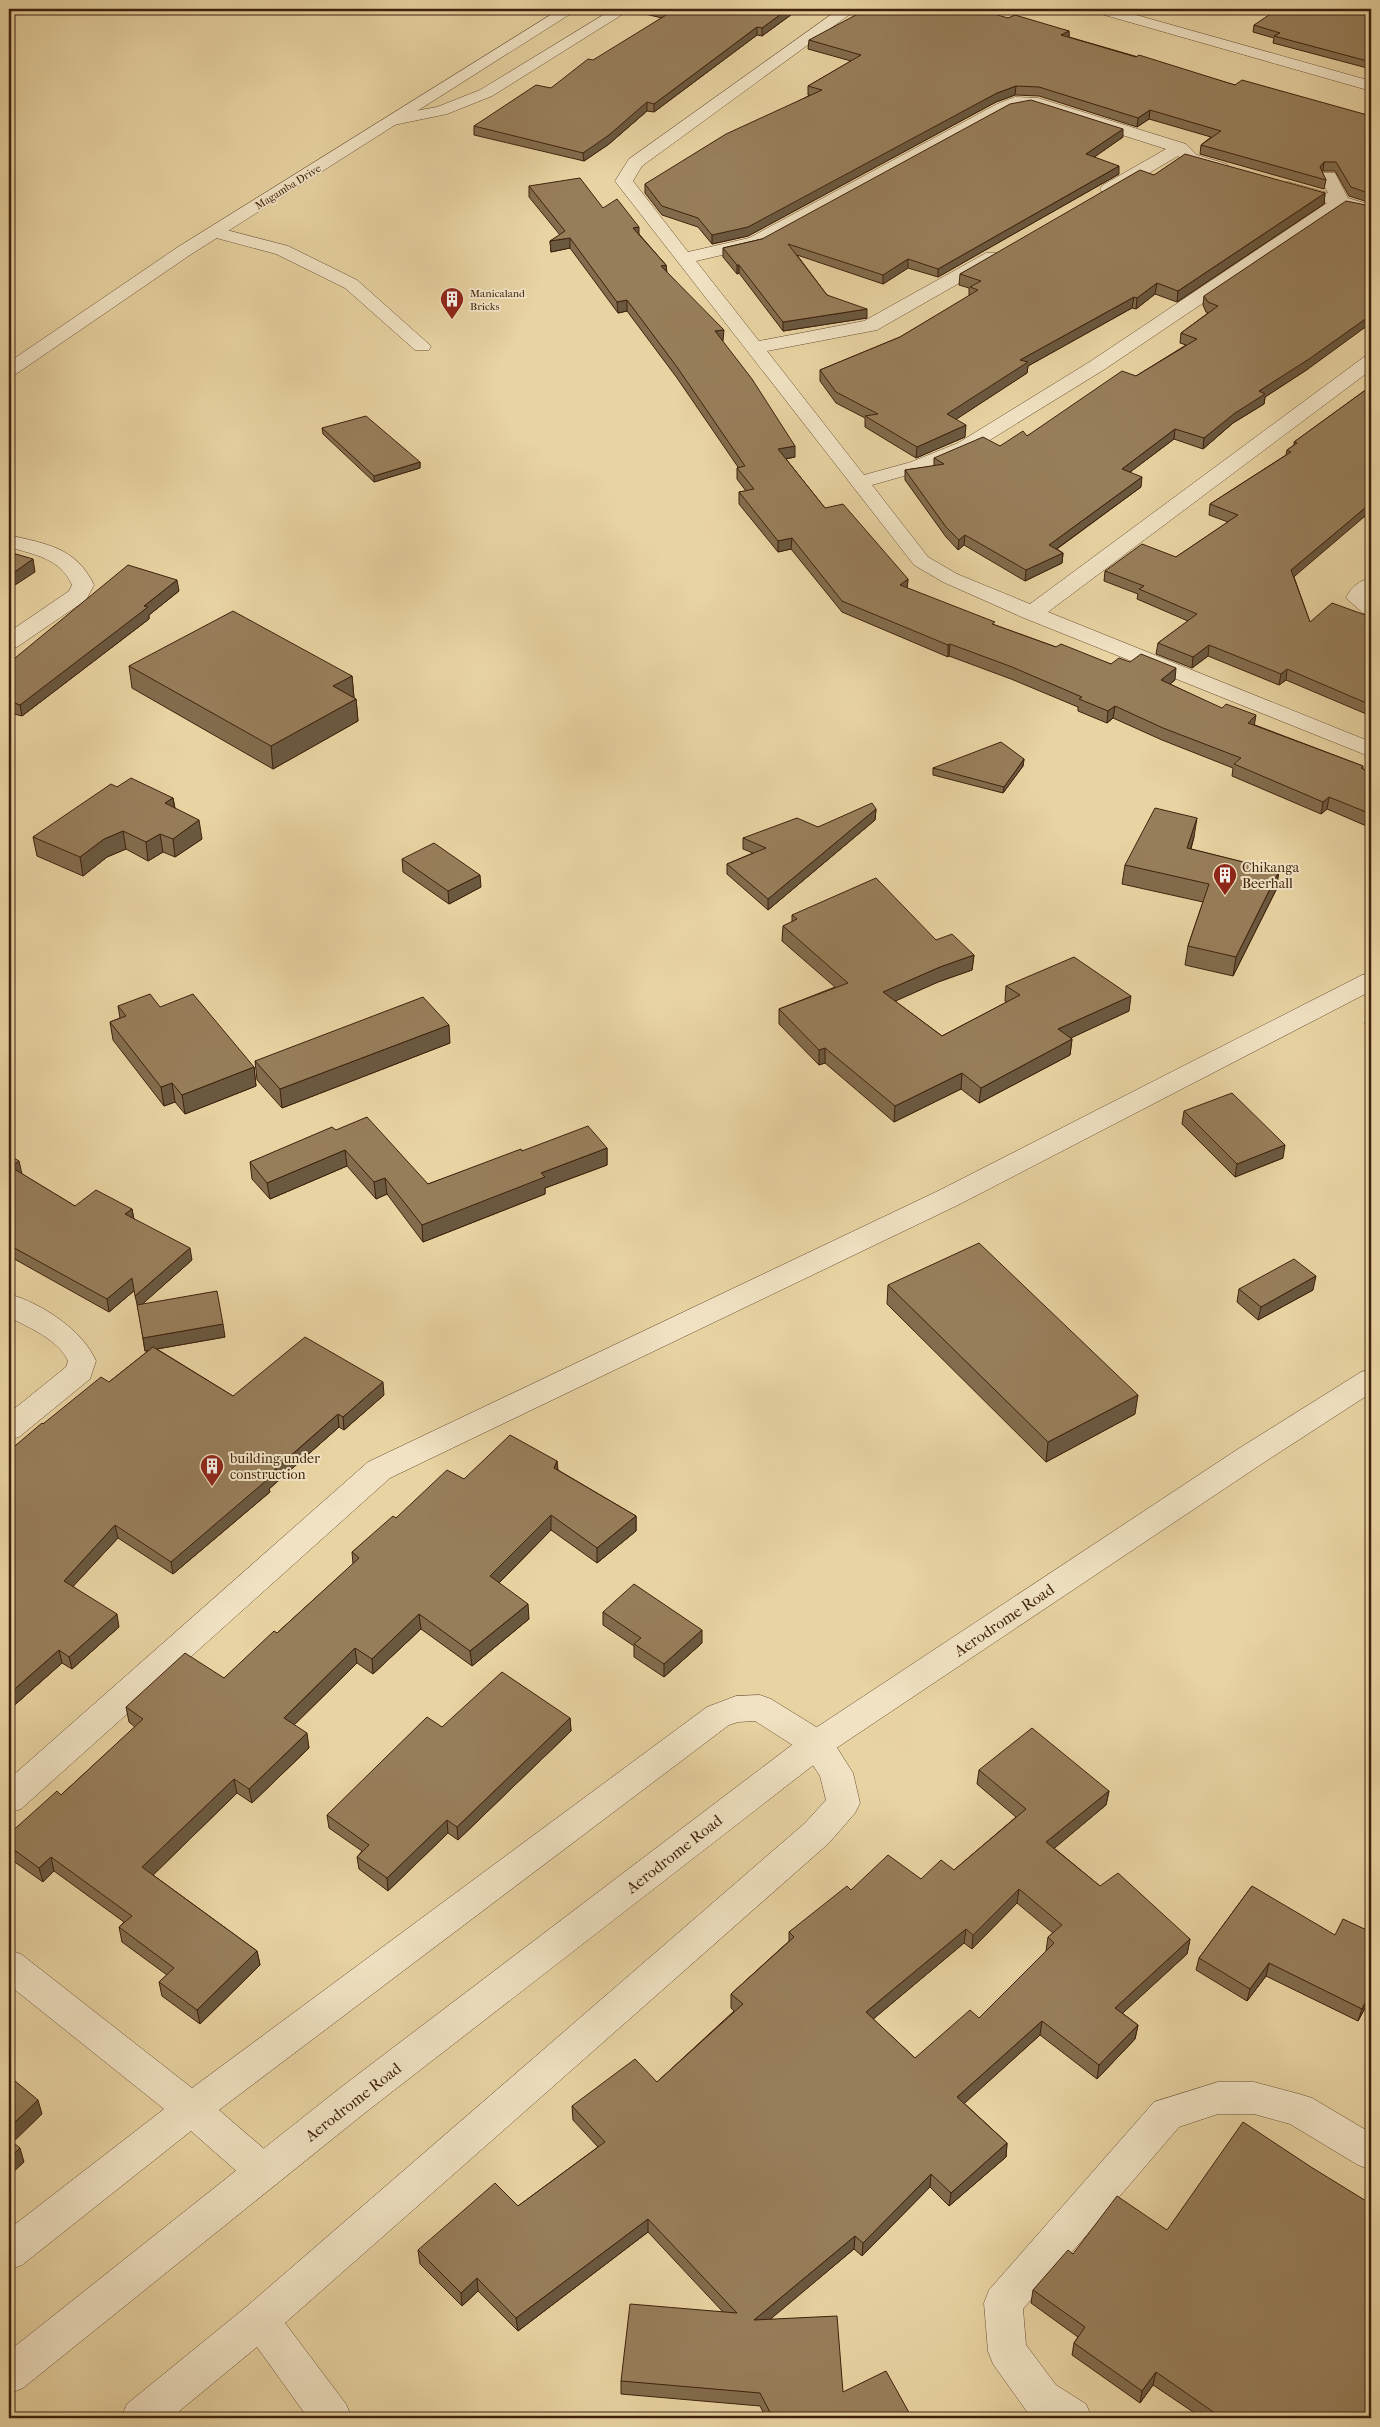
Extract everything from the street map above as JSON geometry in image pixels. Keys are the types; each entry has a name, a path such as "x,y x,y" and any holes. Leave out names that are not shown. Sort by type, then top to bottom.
{"street":[{"name":"Magamba Drive","path":"9,370 215,232 570,9"},
{"path":"394,120 441,111 486,94 623,9"},
{"path":"849,9 634,163 624,181 921,561 950,578 1032,613 1371,750"},
{"path":"1099,9 1371,86"},
{"path":"683,258 726,250 755,242 1015,102 1032,101 1180,148 1191,159 1241,174"},
{"path":"1095,197 1180,148"},
{"path":"1329,177 1340,202"},
{"path":"1269,182 1371,210"},
{"path":"860,482 918,466 965,447 1098,365 1340,202"},
{"path":"215,232 282,250 350,284 422,346"},
{"path":"754,348 870,326 1011,246"},
{"path":"1032,613 1371,361"},
{"path":"9,541 66,559 75,566 83,585 78,595 9,642"},
{"path":"1371,584 1359,593 1357,598 1371,608"},
{"path":"9,1799 379,1470 948,1198 1371,982"},
{"path":"9,1304 62,1336 78,1352 82,1362 80,1372 9,1429"},
{"name":"Aerodrome Road","path":"9,2375 264,2172 817,1744 1249,1457 1371,1379"},
{"path":"9,2252 192,2109 718,1716 736,1709 760,1708 817,1744 836,1773 844,1803 817,1833 260,2320 141,2418"},
{"path":"9,1965 192,2109 264,2172"},
{"path":"1072,2418 1042,2399 1007,2351 1003,2303 1167,2114 1218,2098 1254,2098 1299,2110 1371,2153"},
{"path":"260,2320 332,2418"}],"building":[{"path":"658,9 788,9 762,28 757,27 654,104 647,102 609,135 583,153 474,126 536,85 551,88 588,59 593,60 671,12"},
{"path":"867,9 977,9 1008,18 1015,15 1069,31 1061,35 1136,57 1139,55 1235,85 1242,80 1371,116 1371,194 1351,187 1336,162 1324,162 1320,167 1326,180 1201,145 1221,131 1150,110 1138,118 1039,87 1016,86 997,93 748,227 712,235 698,218 662,206 645,184 726,134 822,90 808,86 861,55 809,40"},
{"path":"1278,9 1371,9 1371,62 1274,36 1280,33 1254,25"},
{"path":"1031,100 1123,129 1086,154 1119,166 938,269 908,259 883,275 788,244 827,295 867,309 783,322 739,265 723,248 762,239 1010,104"},
{"path":"1185,154 1325,193 1178,291 1157,283 1137,298 1134,297 1020,360 1028,362 947,414 966,425 917,447 865,416 878,414 836,392 820,370 900,337 978,290 970,287 981,281 960,274 1140,170 1154,175"},
{"path":"580,178 603,208 617,199 639,227 633,228 666,265 661,266 724,330 715,331 752,379 795,446 778,449 825,508 843,504 908,579 900,585 995,622 992,624 1056,647 1061,644 1111,664 1119,658 1130,662 1141,654 1176,668 1161,680 1222,708 1226,704 1256,715 1248,723 1363,766 1361,768 1371,773 1371,814 1329,797 1323,802 1234,764 1241,758 1163,728 1115,706 1108,711 1079,699 1082,697 1012,667 950,644 948,645 842,601 792,538 778,541 739,492 754,489 737,468 745,466 677,367 627,300 617,302 570,238 550,241 565,231 529,186"},
{"path":"1346,201 1371,206 1371,315 1309,359 1259,391 1265,394 1235,413 1204,438 1175,429 1122,469 1142,477 1049,545 1063,553 1026,570 965,535 959,540 946,527 905,470 944,464 934,458 983,437 1000,446 1023,431 1027,436 1122,371 1136,376 1197,339 1181,333 1218,306 1208,302 1204,296"},
{"path":"1371,386 1371,503 1291,570 1310,622 1332,603 1371,617 1371,705 1287,669 1281,674 1209,645 1193,657 1158,643 1197,614 1139,589 1144,586 1105,571 1142,544 1176,557 1238,515 1210,504 1291,452 1287,450 1297,443 1294,442"},
{"path":"366,416 420,462 374,476 322,428"},
{"path":"9,552 33,559 9,576"},
{"path":"128,565 177,580 144,606 148,607 20,705 12,702 9,705 9,663"},
{"path":"233,611 352,676 333,686 356,699 271,746 129,666"},
{"path":"1001,742 1024,759 1004,787 933,768"},
{"path":"131,778 173,798 165,803 199,820 173,839 160,834 146,842 123,831 104,839 80,857 33,837 111,784 117,787"},
{"path":"872,803 876,809 768,899 727,864 766,848 743,838 797,818 818,827"},
{"name":"Chikanga Beerhall","path":"1155,808 1197,818 1187,848 1279,871 1236,957 1188,946 1209,884 1125,865"},
{"path":"434,843 480,875 448,891 402,859"},
{"path":"876,878 936,940 952,934 974,955 940,967 883,992 942,1036 1020,995 1006,986 1074,957 1131,996 1058,1029 1072,1039 981,1088 962,1073 895,1106 825,1048 819,1050 779,1009 848,983 783,926 797,919 792,915"},
{"path":"150,994 160,1007 193,994 254,1067 182,1095 172,1083 161,1087 110,1022 126,1016 118,1006"},
{"path":"423,997 449,1025 280,1089 255,1061"},
{"path":"1232,1093 1285,1145 1237,1164 1184,1111"},
{"path":"367,1117 428,1184 588,1126 607,1148 541,1173 545,1177 422,1225 385,1178 374,1182 345,1150 267,1183 250,1162 332,1127 336,1130"},
{"path":"9,1155 19,1161 11,1167 75,1206 96,1190 132,1209 125,1214 190,1248 135,1296 132,1278 107,1299 9,1245"},
{"path":"979,1243 1138,1395 1048,1442 888,1285"},
{"path":"1294,1259 1316,1276 1261,1307 1239,1289"},
{"path":"217,1291 223,1324 143,1338 137,1305"},
{"path":"305,1337 383,1382 343,1417 338,1414 265,1478 268,1479 171,1562 115,1525 64,1581 117,1614 69,1657 59,1650 9,1694 9,1451 101,1377 109,1382 153,1347 233,1396"},
{"path":"510,1435 557,1461 554,1468 636,1516 597,1548 551,1515 490,1576 528,1604 470,1651 419,1614 372,1659 355,1648 284,1718 307,1733 249,1789 234,1779 142,1867 257,1951 197,2010 159,1982 174,1968 119,1927 132,1916 51,1857 39,1868 9,1846 9,1834 57,1791 61,1795 143,1719 126,1707 185,1653 224,1678 274,1631 277,1633 359,1558 352,1552 393,1516 396,1518 447,1470 464,1479"},
{"path":"634,1584 702,1630 664,1664 634,1644 641,1638 603,1612"},
{"path":"502,1672 570,1718 457,1827 447,1820 387,1878 357,1857 369,1845 327,1815 427,1717 442,1727"},
{"path":"1032,1728 1109,1791 1046,1842 1100,1886 1118,1873 1190,1939 1115,2008 1138,2025 1099,2065 1042,2021 957,2097 1007,2143 951,2193 931,2174 863,2243 855,2236 754,2320 837,2316 843,2392 886,2371 912,2418 773,2418 760,2393 621,2381 630,2304 737,2313 648,2219 516,2318 477,2278 461,2293 418,2250 495,2183 518,2206 605,2142 572,2106 635,2059 657,2082 743,2004 731,1994 794,1937 789,1932 847,1886 851,1890 888,1855 921,1879 941,1860 954,1870 1026,1809 979,1770","holes":["1019,1889 1062,1925 1048,1937 1054,1943 979,2018 970,2010 915,2058 866,2012 966,1929 973,1935"]},
{"path":"1252,1886 1335,1935 1343,1919 1371,1932 1371,1991 1362,2009 1269,1963 1250,1989 1199,1958"},
{"path":"9,2076 38,2100 9,2128"},
{"path":"1243,2122 1371,2204 1371,2418 1222,2418 1156,2372 1142,2391 1074,2343 1085,2327 1033,2290 1068,2250 1073,2254 1117,2196 1167,2230"},
{"path":"9,2139 20,2148 9,2159"}],"place":[{"name":"Manicaland Bricks","path":"452,320"},
{"name":"Chikanga Beerhall","path":"1225,896"},
{"name":"building under construction","path":"212,1487"}]}
